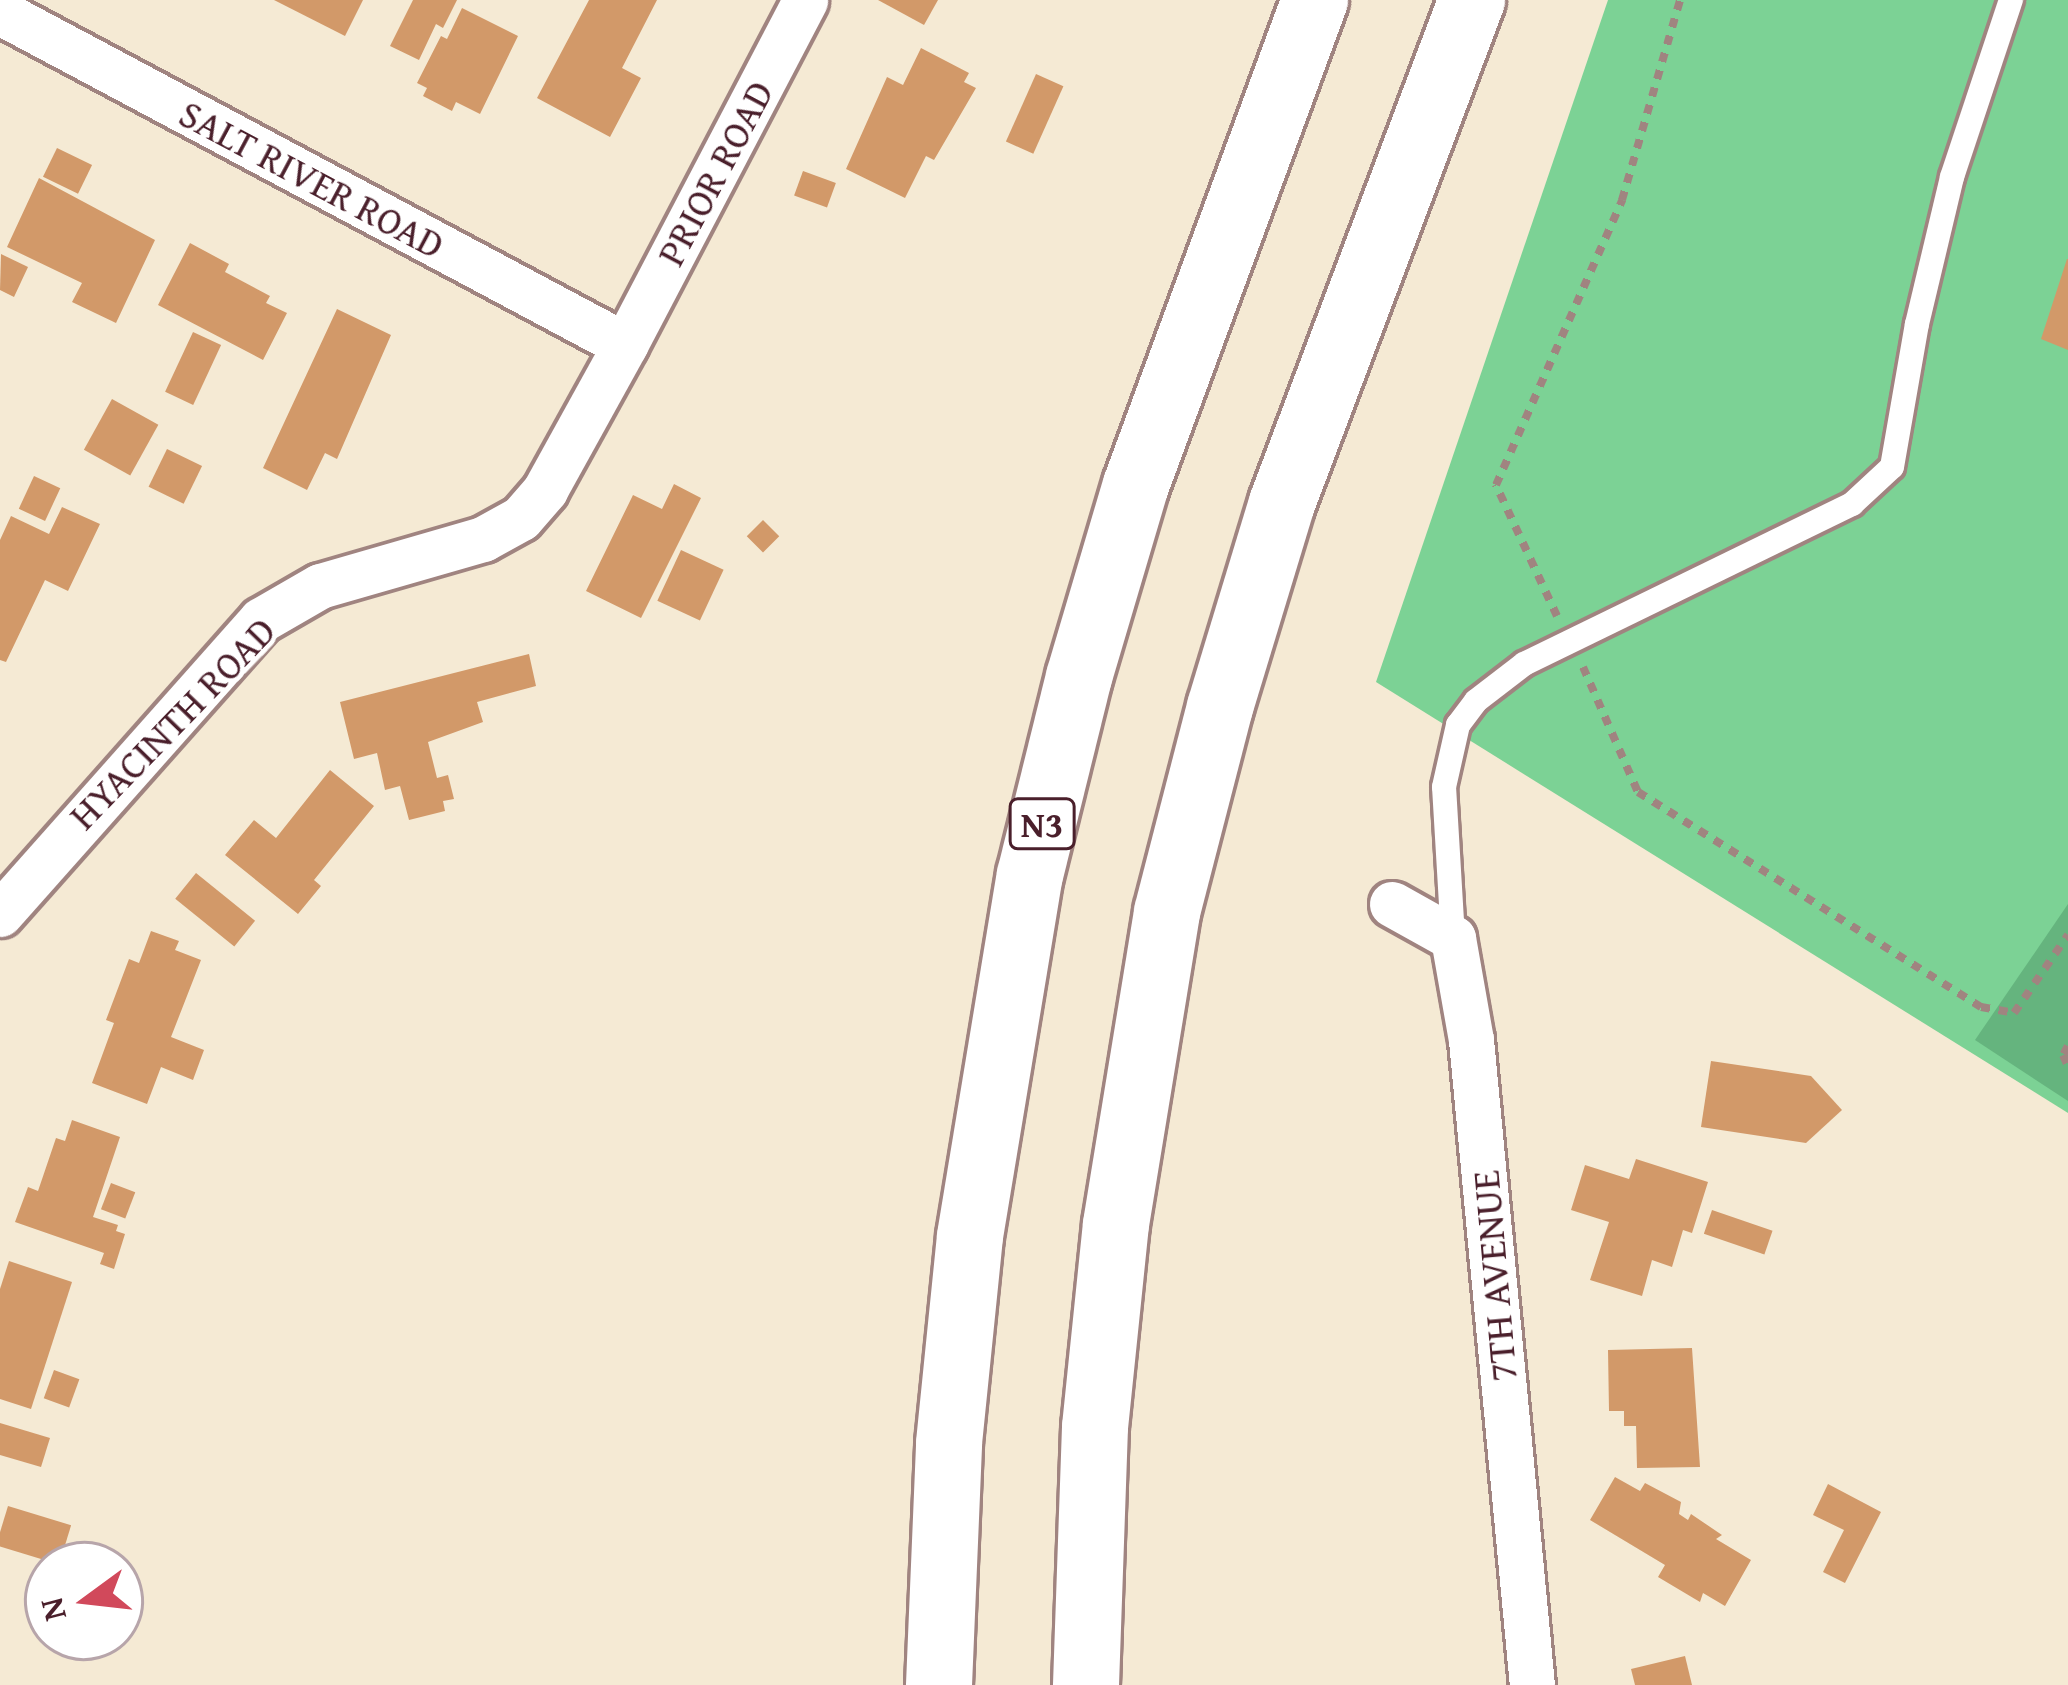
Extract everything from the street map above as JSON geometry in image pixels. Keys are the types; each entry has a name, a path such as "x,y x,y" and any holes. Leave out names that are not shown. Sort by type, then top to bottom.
{"highway":[{"name":"N3","path":"939,1685 950,1443 970,1236 1030,875 1136,485 1315,0"},
{"path":"1086,1685 1095,1427 1108,1292 1168,912 1220,707 1282,503 1472,0"}],"street":[{"name":"PRIOR ROAD","path":"625,345 805,0"},
{"name":"SALT RIVER ROAD","path":"0,12 625,345"},
{"name":"HYACINTH ROAD","path":"0,914 261,620 320,586 483,539 520,518 545,490 625,345"},
{"path":"1392,904 1453,938"},
{"name":"7TH AVENUE","path":"1453,938 1472,1040 1532,1685"}],"lane":[{"path":"1453,938 1444,787 1458,725 1476,701 1524,664 1852,504 1892,467 1917,325 1952,177 2011,0"}],"path":[{"path":"1981,1007 2014,1013 2068,935"},
{"path":"2068,1046 2063,1055 2068,1066"}],"green space":[{"path":"1608,0 2068,0 2068,1113 1376,682"},
{"path":"2068,904 2068,1101 1975,1040"}],"building":[{"path":"274,0 363,0 345,36"},
{"path":"413,0 457,0 443,28 436,24 419,60 390,46"},
{"path":"589,0 657,0 622,68 641,78 610,137 537,98"},
{"path":"878,0 938,0 924,25"},
{"path":"462,8 518,36 480,114 456,102 452,111 423,96 427,88 417,83 441,36 447,39"},
{"path":"921,48 969,73 964,82 976,88 934,160 926,156 905,198 846,169 887,77 903,85"},
{"path":"1036,74 1063,86 1033,154 1006,142"},
{"path":"57,148 92,165 78,194 43,177"},
{"path":"803,171 836,183 827,207 794,195"},
{"path":"39,178 155,240 116,323 72,302 82,283 7,247"},
{"path":"190,243 229,264 225,272 270,296 266,303 287,313 263,360 158,305"},
{"path":"1,254 28,267 14,297 0,290"},
{"path":"2068,259 2068,350 2041,339"},
{"path":"337,309 391,335 337,459 325,453 307,490 263,468"},
{"path":"193,332 221,345 193,405 165,392"},
{"path":"112,399 158,425 130,475 84,450"},
{"path":"167,449 202,466 184,504 149,487"},
{"path":"34,476 60,488 45,521 19,509"},
{"path":"674,484 701,498 641,618 586,591 633,495 662,509"},
{"path":"62,507 100,524 68,591 45,580 6,662 0,660 0,540 11,516 49,534"},
{"path":"763,520 779,536 763,553 747,536"},
{"path":"681,550 724,570 700,621 657,601"},
{"path":"529,654 536,686 477,702 483,722 428,742 437,778 448,775 454,799 443,801 445,811 409,820 400,786 385,790 377,753 354,759 340,702"},
{"path":"330,770 374,806 314,880 321,886 298,914 225,855 254,820 276,838"},
{"path":"196,873 255,921 234,946 175,899"},
{"path":"151,931 179,941 175,950 201,960 171,1037 204,1050 193,1080 161,1067 147,1104 92,1083 114,1023 106,1020 129,959 139,963"},
{"path":"1711,1061 1811,1076 1842,1110 1806,1143 1701,1127"},
{"path":"72,1120 120,1137 93,1217 118,1225 116,1231 125,1234 114,1269 100,1264 104,1253 15,1222 28,1187 38,1191 56,1138 65,1141"},
{"path":"1636,1159 1708,1182 1692,1233 1683,1230 1672,1267 1652,1260 1642,1296 1590,1280 1609,1222 1571,1210 1585,1165 1629,1179"},
{"path":"111,1183 135,1192 125,1218 101,1209"},
{"path":"1712,1210 1773,1231 1764,1254 1704,1234"},
{"path":"9,1261 72,1282 31,1409 0,1399 0,1289"},
{"path":"1692,1348 1700,1467 1637,1468 1636,1426 1624,1426 1624,1411 1609,1411 1608,1350"},
{"path":"54,1370 79,1379 69,1407 44,1398"},
{"path":"0,1423 50,1438 41,1467 0,1455"},
{"path":"1615,1477 1640,1491 1645,1483 1681,1502 1679,1514 1688,1520 1691,1514 1722,1535 1716,1539 1751,1560 1725,1606 1703,1593 1700,1602 1658,1577 1665,1565 1590,1520"},
{"path":"1828,1484 1881,1512 1845,1583 1823,1572 1844,1530 1813,1515"},
{"path":"8,1506 71,1525 66,1541 24,1541 24,1554 0,1546"},
{"path":"1685,1656 1692,1685 1635,1685 1631,1669"}]}
